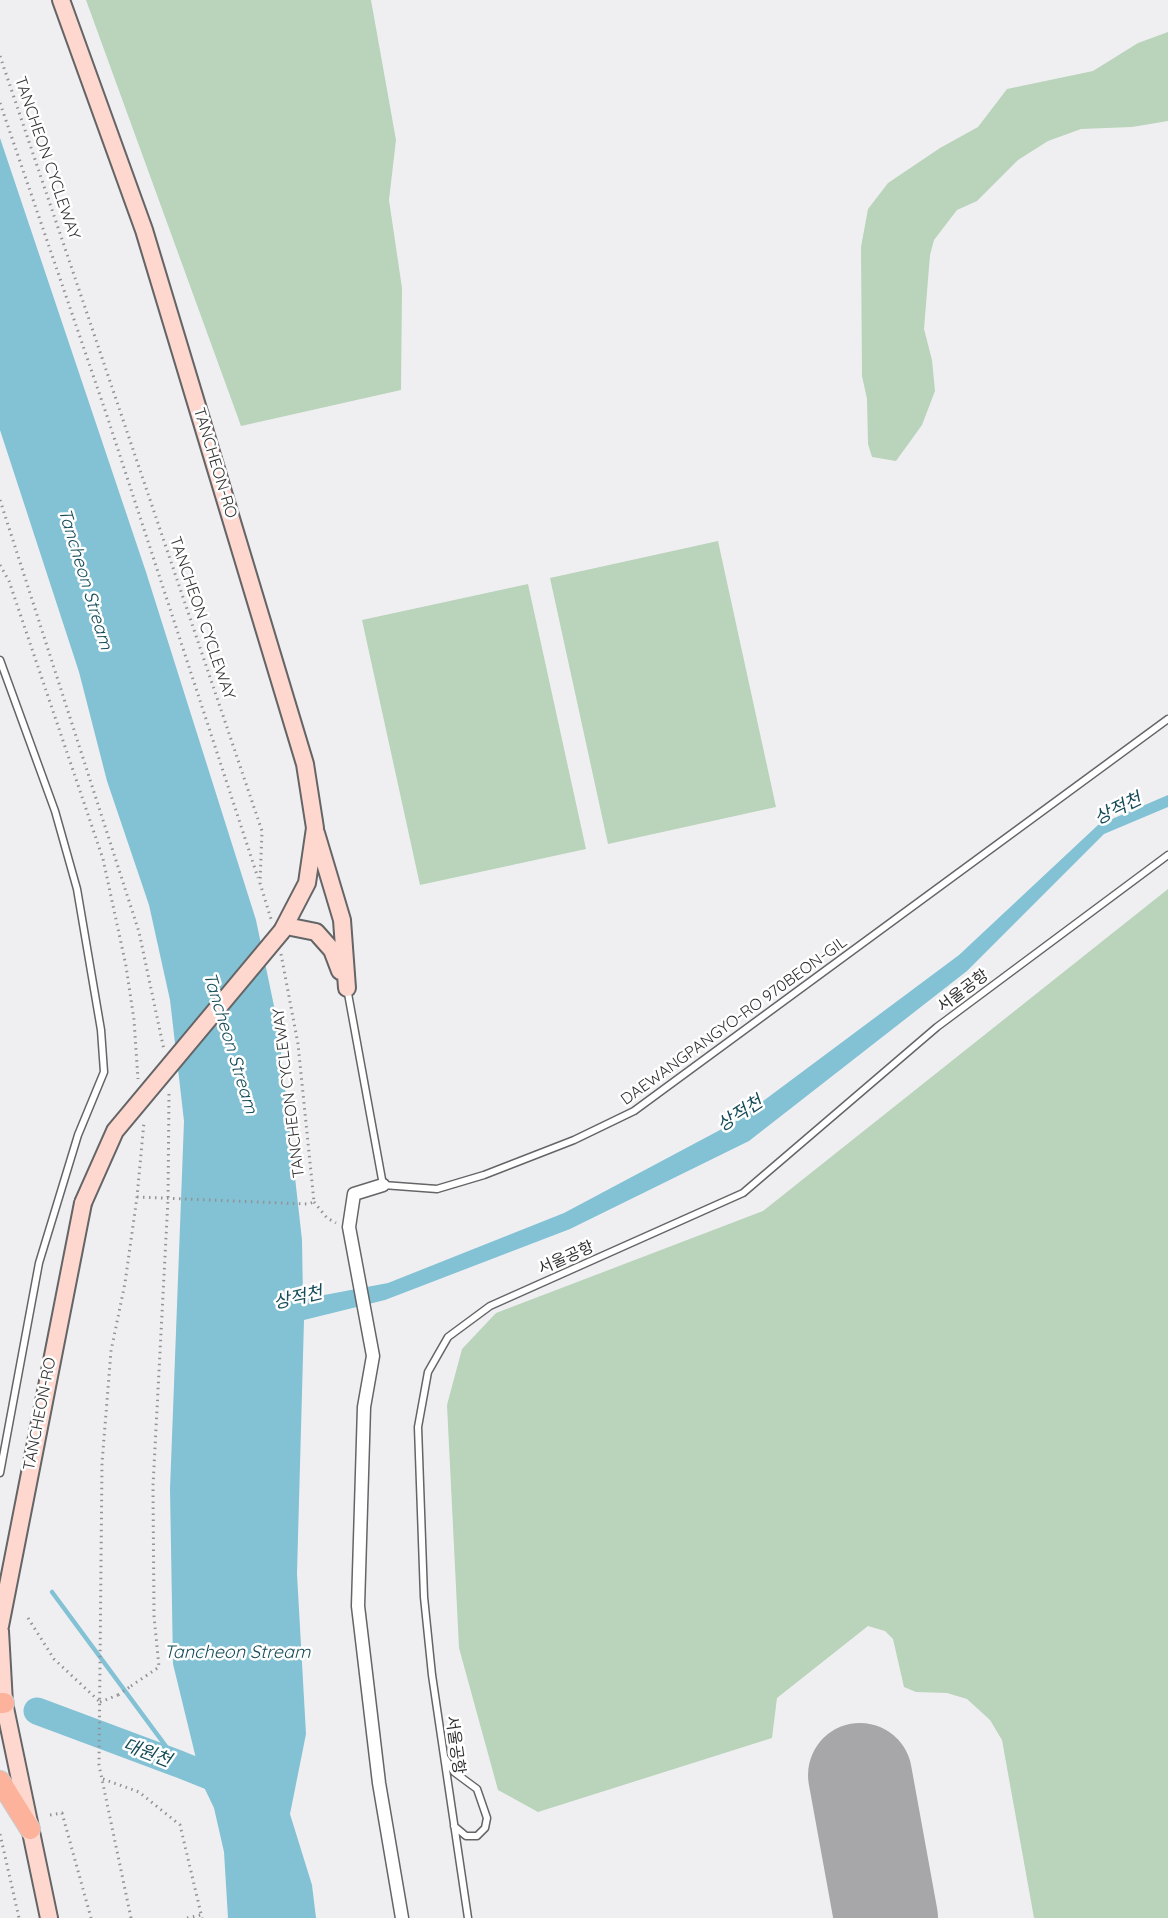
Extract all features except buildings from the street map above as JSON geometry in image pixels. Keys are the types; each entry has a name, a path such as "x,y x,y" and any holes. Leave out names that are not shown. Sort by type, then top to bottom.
{"main road":[{"name":"TANCHEON-RO","path":"0,1626 82,1203 115,1131 280,926 307,883 315,828 305,764 144,230 61,0"},
{"path":"315,828 342,920 347,988"},
{"path":"280,926 316,932 332,950 347,988"},
{"path":"0,1631 2,1703 49,1918"},
{"path":"0,1781 30,1829"}],"street":[{"path":"383,1185 354,1194 349,1227 373,1356 364,1407 358,1606 379,1783 402,1918"}],"lane":[{"path":"0,660 55,811 76,889 101,1030 104,1072 78,1135 39,1263 0,1473"},
{"name":"DAEWANGPANGYO-RO 970BEON-GIL","path":"383,1185 437,1189 574,1140 634,1111 1168,719"},
{"name":"서울공항","path":"468,1918 443,1756 424,1597 418,1426 428,1372 448,1337 490,1306 743,1193 937,1027 1168,855"},
{"path":"347,988 383,1185"},
{"path":"443,1756 454,1772 477,1789 488,1818 485,1828 477,1836 466,1836 453,1826"}],"path":[{"name":"TANCHEON CYCLEWAY","path":"0,56 262,831 260,883 280,926"},
{"path":"0,103 107,416 260,883"},
{"name":"TANCHEON CYCLEWAY","path":"281,952 298,1044 314,1202"},
{"path":"137,1197 308,1204 314,1202 327,1218 349,1227"},
{"path":"28,1618 54,1659 100,1702"},
{"path":"100,1643 99,1765 131,1918"},
{"path":"100,1702 118,1695 131,1686"},
{"path":"103,1779 139,1792 180,1825 202,1917 187,1918"},
{"path":"50,1815 62,1813 91,1918"},
{"path":"0,1834 19,1918"}],"green space":[{"path":"86,0 371,0 396,140 389,200 402,288 401,390 241,426"},
{"path":"1168,32 1168,121 1132,127 1081,129 1048,141 1018,160 977,201 957,210 934,240 930,255 924,329 932,360 935,391 922,425 896,461 872,457 868,444 867,399 862,376 861,247 868,209 888,183 940,148 978,127 1007,89 1093,71 1138,43"},
{"path":"718,541 776,807 608,844 550,578"},
{"path":"528,584 586,849 420,885 362,620"},
{"path":"1168,889 1168,1918 1034,1918 1002,1740 990,1720 967,1699 947,1693 916,1692 904,1687 893,1639 885,1631 868,1626 777,1698 772,1738 538,1812 498,1790 459,1648 447,1405 462,1349 496,1313 763,1211"}],"water":[{"name":"Tancheon Stream","path":"0,138 146,572 256,920 278,1025 302,1240 303,1299 388,1283 564,1213 735,1122 959,955 1098,825 1168,795 1168,807 1104,834 967,971 749,1141 570,1229 385,1300 304,1320 297,1574 306,1734 290,1814 312,1885 316,1918 228,1918 224,1852 214,1808 202,1783 173,1664 170,1489 184,1121 170,1000 149,905 107,781 79,672 0,430"}],"waterway":[{"path":"52,1592 179,1764"},
{"name":"대원천","path":"37,1711 179,1764 229,1784 233,1789"}],"runway":[{"path":"860,1775 886,1918"}],"water label":[{"name":"상적천","path":"1118,809"},
{"name":"상적천","path":"740,1114"},
{"name":"상적천","path":"298,1298"}]}
